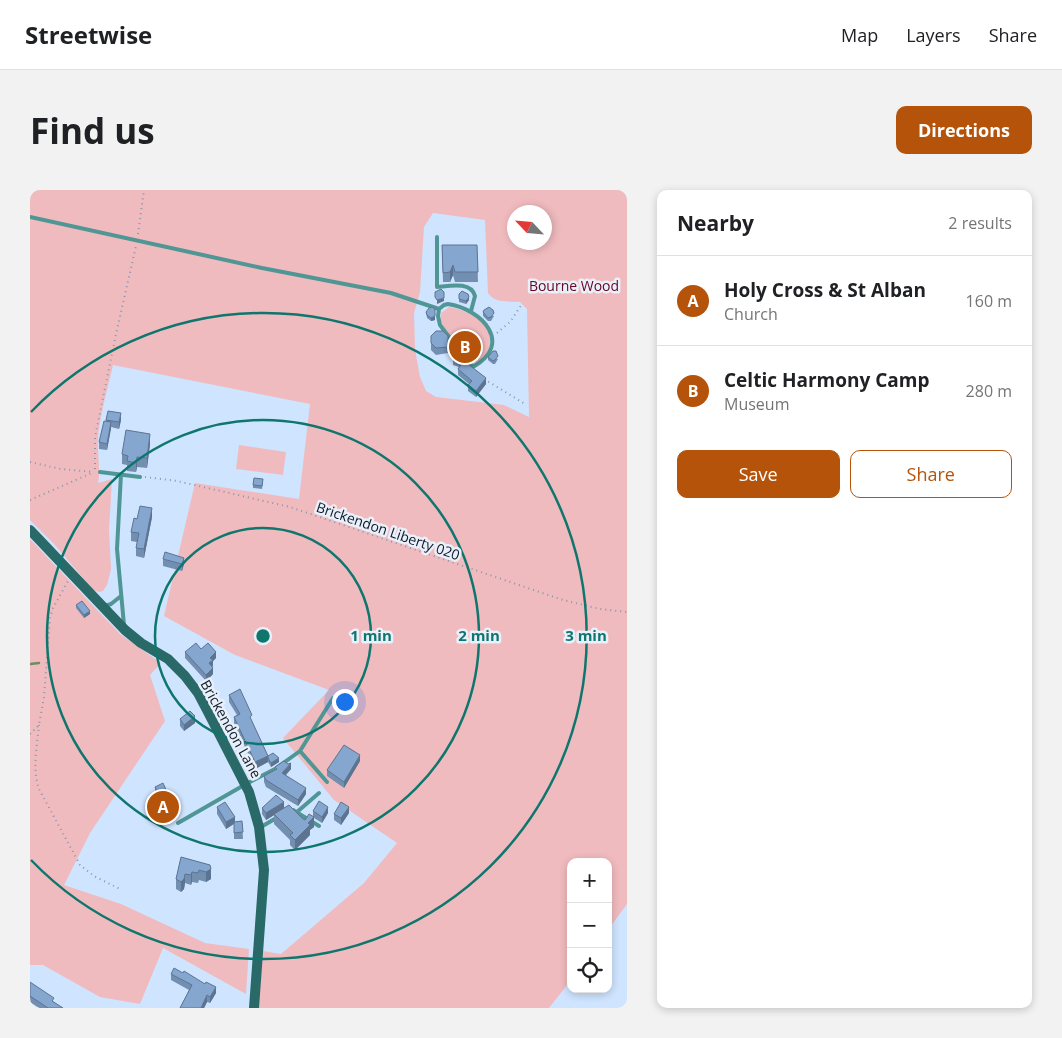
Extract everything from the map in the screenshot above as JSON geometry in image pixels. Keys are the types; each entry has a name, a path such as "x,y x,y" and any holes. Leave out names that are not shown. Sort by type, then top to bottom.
{"street":[{"name":"Brickendon Lane","path":"30,530 125,630 141,643 168,659 184,676 208,712 250,792 259,827 264,870 254,1008"}],"lane":[{"path":"30,217 262,268 390,293 439,309"},
{"path":"437,237 437,287 465,286 470,288 475,296 471,311"},
{"path":"448,304 471,311 484,322 490,330 491,337 491,348 488,355 483,361 473,366 440,324 438,316 439,309 448,304"},
{"path":"100,472 140,477"},
{"path":"121,474 117,526 125,630"},
{"path":"103,607 112,604 121,596"},
{"path":"178,824 275,769 300,751 333,698"},
{"path":"300,751 327,782"},
{"path":"297,812 319,793"},
{"path":"291,809 318,826"},
{"path":"259,827 262,828 284,814"}],"path":[{"path":"94,472 95,436 137,241 144,190"},
{"path":"491,337 510,322 522,304"},
{"path":"473,366 477,374 525,404"},
{"path":"30,462 94,472"},
{"path":"30,500 94,472"},
{"name":"Brickendon Liberty 020","path":"140,477 177,481 290,507 575,604 627,612"},
{"path":"72,573 53,608 50,618 44,697 35,767 36,781 80,865 94,876 120,889"},
{"path":"30,734 39,725"}],"green space":[{"name":"Bourne Wood","path":"30,190 627,190 627,904 612,925 612,858 567,858 567,985 549,1008 256,1008 263,951 281,954 364,883 397,843 334,800 283,738 329,690 235,655 164,616 195,483 299,499 310,404 113,365 98,439 98,483 112,479 109,530 111,569 107,585 103,591 93,590 54,544 30,520","holes":["433,213 485,220 488,293 491,297 498,300 520,302 527,309 529,417 504,405 436,397 426,391 420,377 415,349 414,313 420,292 424,227"]},
{"path":"449,307 472,315 489,332 489,348 481,360 476,362 467,355 443,326 441,313"},
{"path":"239,445 286,452 283,475 236,469"},
{"path":"30,539 120,634 161,663 150,675 165,721 90,833 64,885 121,904 205,943 249,949 246,994 163,948 140,1004 100,997 43,965 30,965"}],"building":[{"path":"442,245 477,245 478,272 455,272 453,265 450,272 443,273"},
{"path":"441,289 444,292 444,298 437,300 435,292"},
{"path":"462,291 468,294 469,297 466,301 459,299 459,294"},
{"path":"432,307 435,309 435,316 431,318 426,312"},
{"path":"489,307 494,313 488,318 483,312"},
{"path":"436,331 443,331 448,336 448,347 436,348 431,343 431,336"},
{"path":"493,351 496,351 498,356 493,361 488,357"},
{"path":"454,352 460,352 464,361 486,378 476,391 468,385 472,381 458,369 462,363 453,359"},
{"path":"108,411 121,413 119,422 106,420"},
{"path":"104,421 111,422 107,444 99,442"},
{"path":"126,430 150,434 147,458 137,457 136,463 127,461 128,456 122,454"},
{"path":"254,478 263,479 262,486 253,485"},
{"path":"140,506 152,508 144,549 136,548 139,533 131,532 134,518 137,519"},
{"path":"165,552 184,558 182,564 163,559"},
{"path":"82,601 90,611 84,615 76,605"},
{"path":"196,643 201,649 208,643 216,652 210,658 213,660 209,663 213,668 206,675 185,652"},
{"path":"240,689 252,715 250,717 268,756 255,762 234,717 240,714 229,695"},
{"path":"190,711 195,716 184,725 180,719"},
{"path":"344,745 360,755 344,782 327,770"},
{"path":"273,753 279,758 271,763 268,756"},
{"path":"284,761 288,764 291,763 282,773 306,788 298,800 266,780 264,776 277,769 275,767"},
{"path":"163,783 171,801 163,805 155,787"},
{"path":"276,795 284,802 266,813 262,808"},
{"path":"319,801 328,807 322,817 313,811"},
{"path":"225,802 235,817 226,822 217,807"},
{"path":"341,802 349,807 341,818 334,814"},
{"path":"289,805 305,820 309,814 314,817 308,823 310,825 295,840 290,835 293,833 274,814"},
{"path":"242,821 243,832 234,833 234,822"},
{"path":"181,857 210,865 211,869 206,872 199,870 198,873 192,872 191,875 185,874 181,882 176,879"},
{"path":"174,968 183,973 184,971 205,984 206,982 216,987 210,997 207,995 201,1008 180,1008 192,985 171,974"},
{"path":"30,982 54,998 52,1001 63,1008 48,1008 30,996"}],"waterway":[{"path":"30,664 39,663"}],"place":[{"name":"Celtic Harmony Camp","path":"465,347"},
{"name":"Holy Cross & St Alban","path":"163,807"}]}
